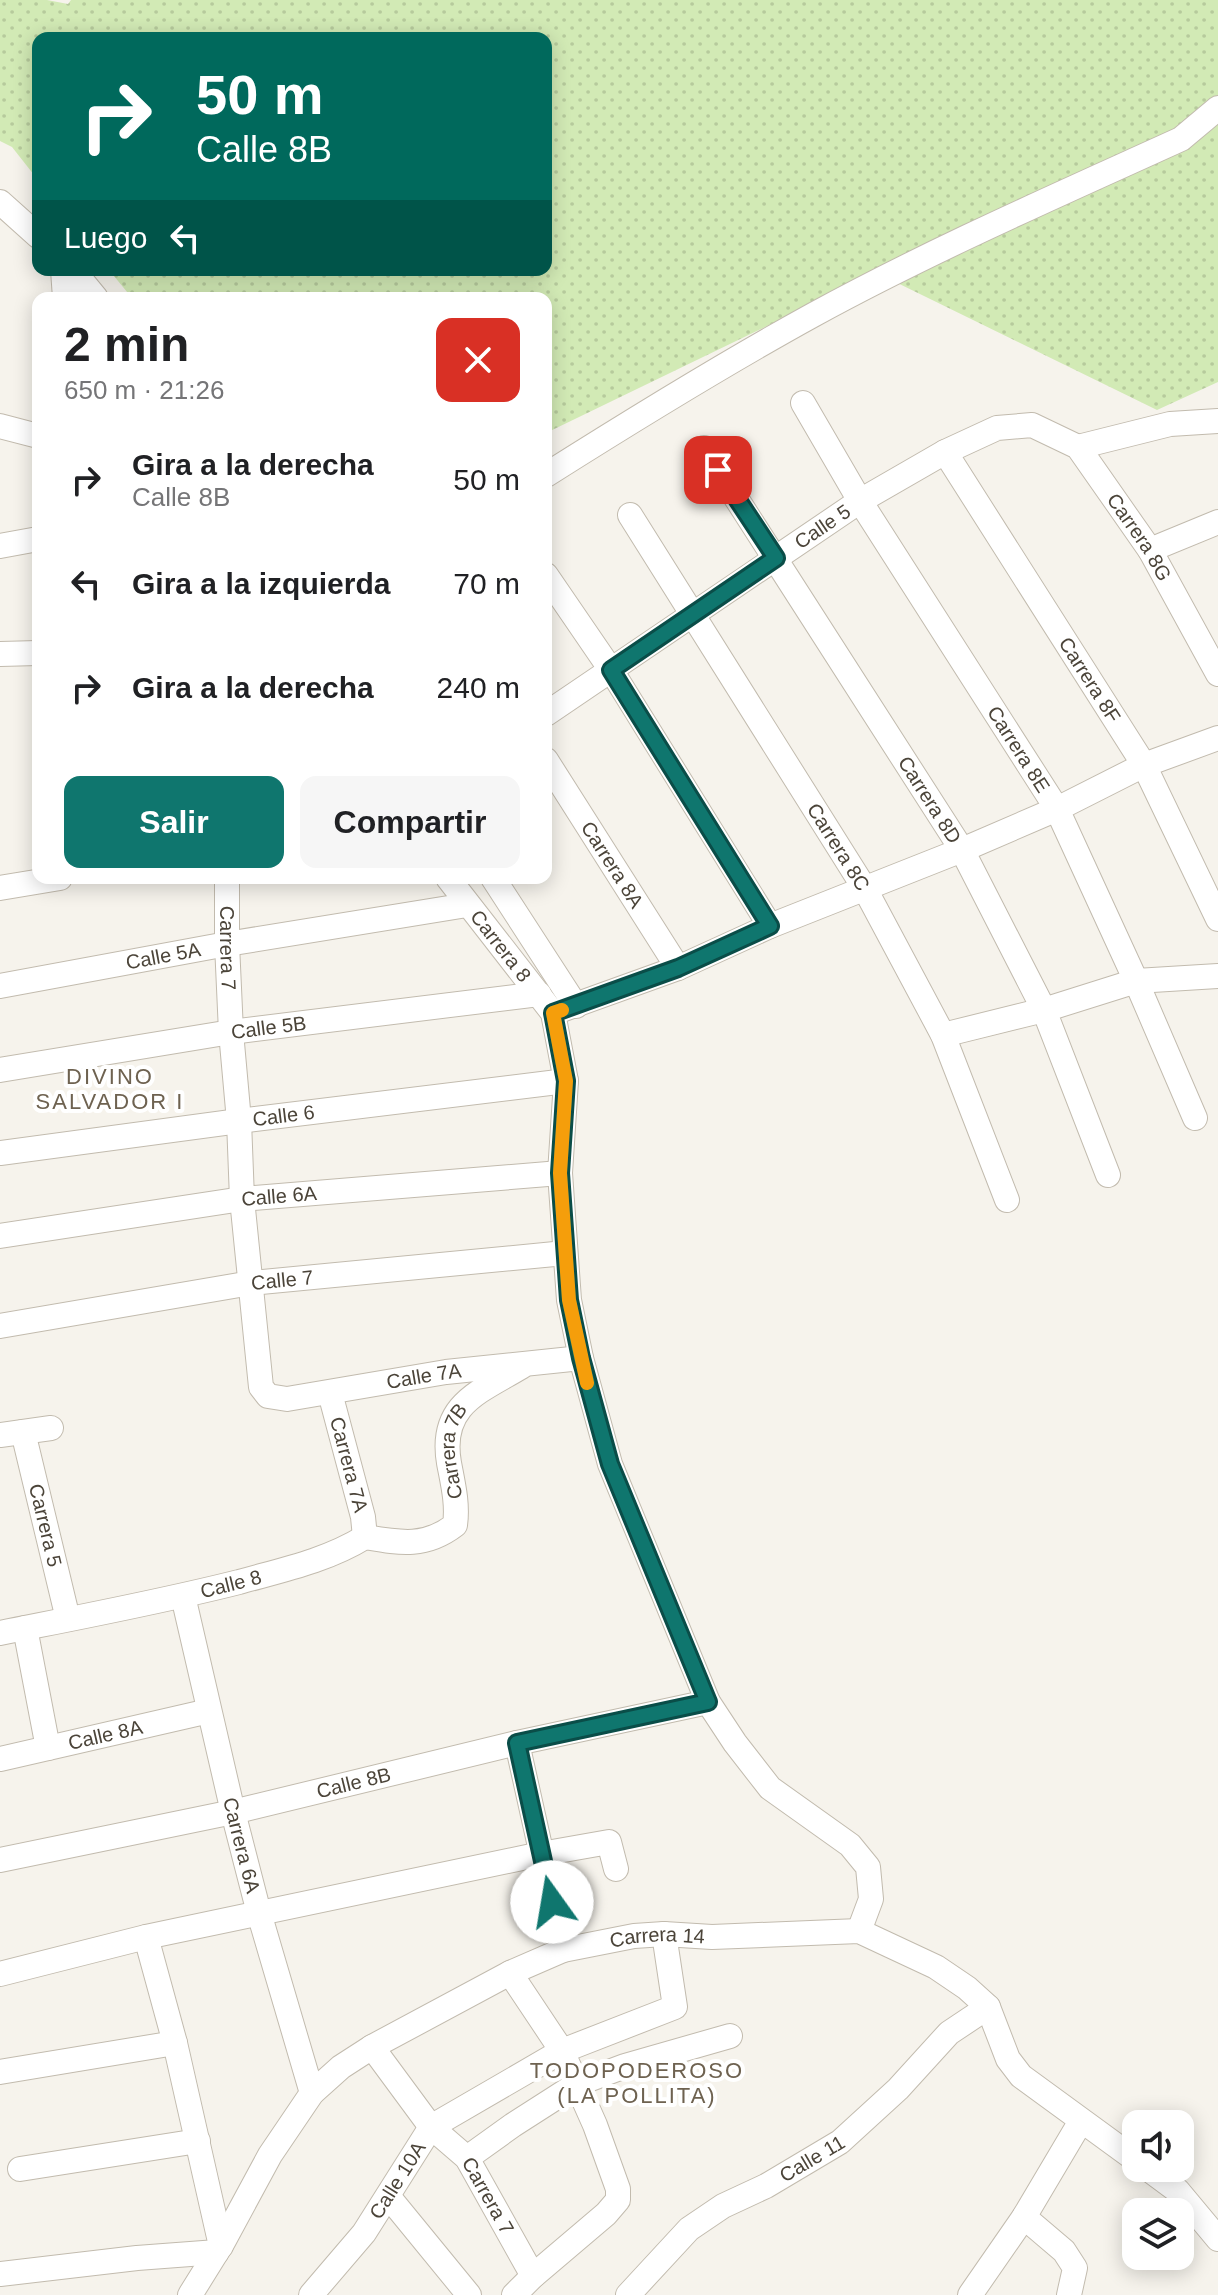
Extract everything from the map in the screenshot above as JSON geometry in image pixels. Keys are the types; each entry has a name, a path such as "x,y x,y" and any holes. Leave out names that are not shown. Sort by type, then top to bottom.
{"street":[{"path":"552,471 631,421 812,316 920,260 1181,139 1218,108"},
{"path":"0,202 32,231"},
{"path":"78,276 91,292"},
{"name":"Carrera 8E","path":"803,403 860,501 1057,809 1195,1118"},
{"path":"1078,447 1170,424 1218,421"},
{"name":"Calle 5","path":"552,710 860,501 945,452 997,428 1032,425"},
{"name":"Carrera 8G","path":"1032,425 1078,447 1150,550 1218,674"},
{"path":"0,426 32,434"},
{"name":"Carrera 8D","path":"704,448 962,850 1044,1010 1108,1175"},
{"name":"Carrera 8F","path":"945,452 1144,765 1218,919"},
{"name":"Carrera 8C","path":"630,515 865,889 943,1035 1007,1200"},
{"path":"1150,550 1218,522"},
{"path":"0,546 32,540"},
{"path":"552,584 611,670 770,926"},
{"path":"0,654 32,653"},
{"name":"Calle 5B","path":"0,1070 231,1032 556,1004 678,968 770,926 1057,809 1144,765 1218,738"},
{"name":"Carrera 8A","path":"552,769 678,968"},
{"path":"0,888 32,883"},
{"name":"Carrera 7","path":"227,884 231,1032 242,1199 261,1387 268,1396"},
{"name":"Carrera 8","path":"452,884 467,905 556,1004"},
{"path":"496,884 556,1004 566,1081 560,1173 569,1300 581,1358 610,1464 708,1702 770,1788 850,1845 868,1867 871,1899 859,1931"},
{"name":"Calle 5A","path":"0,986 227,944 467,905"},
{"path":"943,1035 1044,1010 1136,981 1218,976"},
{"name":"Calle 6","path":"0,1153 566,1081"},
{"name":"Calle 6A","path":"0,1236 242,1199 560,1173"},
{"name":"Calle 7","path":"0,1326 251,1283 565,1253"},
{"name":"Calle 7A","path":"268,1396 287,1399 446,1372 581,1358"},
{"name":"Carrera 7B","path":"365,1537 401,1544 439,1537 455,1525 457,1509 447,1454 450,1423 465,1402 526,1364"},
{"name":"Carrera 7A","path":"330,1393 363,1517 365,1537"},
{"path":"11,1434 51,1428"},
{"name":"Carrera 5","path":"11,1434 68,1619"},
{"name":"Calle 8","path":"0,1633 183,1596 303,1565 343,1551 365,1537"},
{"name":"Carrera 6A","path":"183,1596 259,1913 312,2093"},
{"path":"25,1628 48,1748"},
{"name":"Calle 8B","path":"0,1860 233,1812 517,1743 708,1702"},
{"name":"Calle 8A","path":"0,1759 209,1711"},
{"path":"517,1743 563,1950"},
{"path":"0,1974 146,1937 609,1842 616,1869"},
{"name":"Carrera 14","path":"201,2292 219,2249 270,2155 312,2093 341,2067 372,2047 510,1973 563,1950 634,1936 712,1937 859,1931 936,1967 967,1988 988,2007 1008,2059 1021,2076 1122,2150"},
{"name":"Calle 10A","path":"311,2295 364,2233 431,2127 562,2051 675,2007 664,1934"},
{"path":"0,2274 219,2249 198,2141 146,1937"},
{"path":"510,1973 562,2051 595,2125 618,2189 618,2200 606,2214 514,2295"},
{"name":"Calle 11","path":"628,2295 689,2229 723,2206 766,2186 840,2142 898,2089 949,2033 988,2007"},
{"path":"467,2158 577,2084 625,2066 730,2036"},
{"path":"0,2072 175,2043"},
{"name":"Carrera 7","path":"372,2047 431,2127 467,2158 533,2276"},
{"path":"970,2295 1024,2217 1081,2121"},
{"path":"20,2169 198,2141"},
{"path":"1166,2182 1178,2191 1218,2239"},
{"path":"388,2196 469,2295"},
{"path":"1024,2217 1064,2251 1075,2268 1069,2295"}],"green space":[{"path":"0,0 47,0 68,4 71,0 1218,0 1218,382 1157,410 877,273 552,430 552,292 127,292 114,276 552,276 552,32 32,32 32,172 12,147 0,141"}],"slow traffic":[{"path":"562,1010 553,1013 566,1081 560,1173 565,1253 569,1300 587,1383"}],"district":[{"name":"DIVINO SALVADOR I","path":"110,1088"},
{"name":"TODOPODEROSO (LA POLLITA)","path":"637,2082"}],"route":[{"path":"552,1902 517,1743 708,1702 610,1464 581,1358 569,1300 560,1173 566,1081 553,1013 678,968 770,926 611,670 776,558 718,470"}]}
